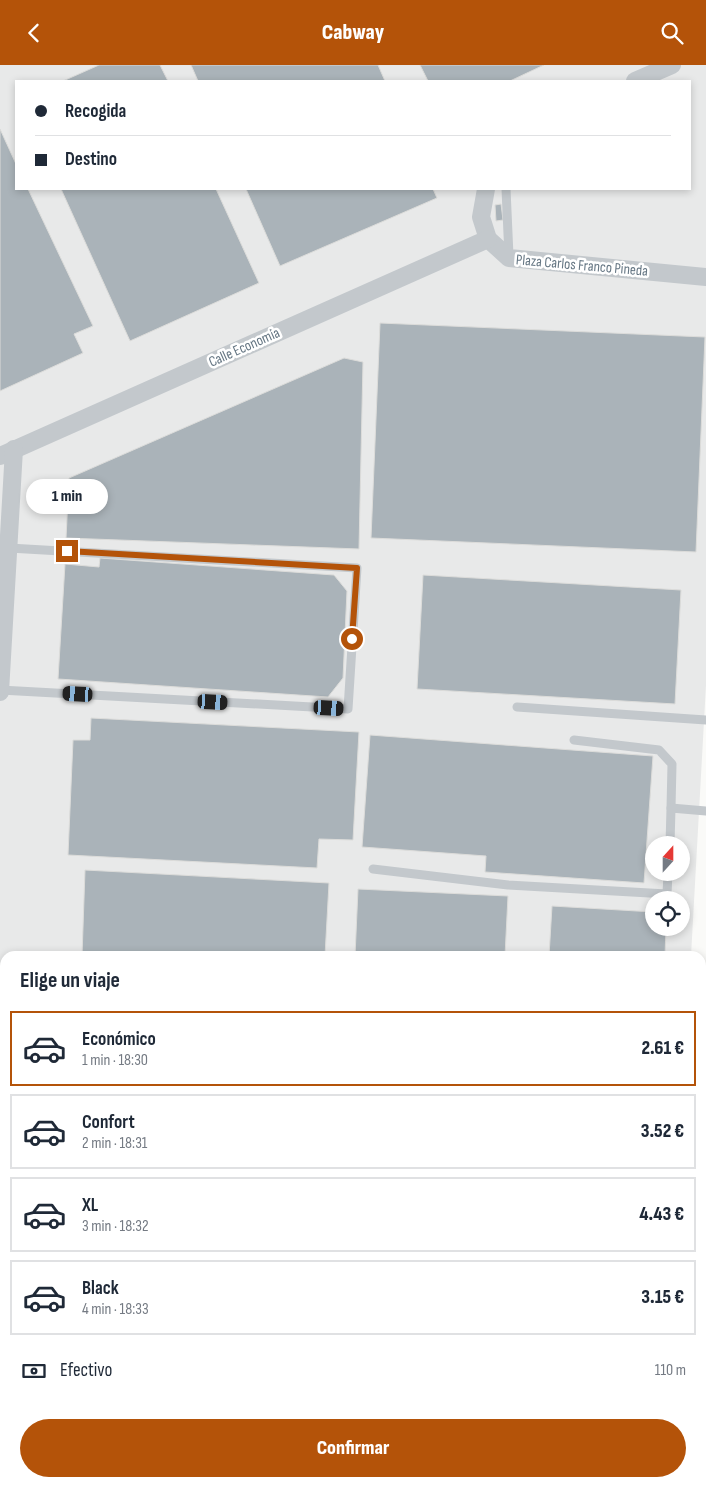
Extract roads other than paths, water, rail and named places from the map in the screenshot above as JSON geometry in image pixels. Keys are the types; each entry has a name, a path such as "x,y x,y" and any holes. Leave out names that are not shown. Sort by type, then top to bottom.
{"street":[{"path":"637,80 672,65"},
{"path":"486,190 482,217 488,239"},
{"name":"Plaza Carlos Franco Pineda","path":"488,239 509,258 706,277"},
{"name":"Calle Economía","path":"7,453 488,239"},
{"path":"0,691 9,548 7,453"}],"lane":[{"path":"506,190 509,258"},
{"path":"0,691 348,709 357,568 9,548"},
{"path":"517,707 706,720"},
{"path":"574,741 659,750 672,764 670,836"},
{"path":"672,808 706,811"},
{"path":"373,869 508,885 667,895 668,881"}]}
